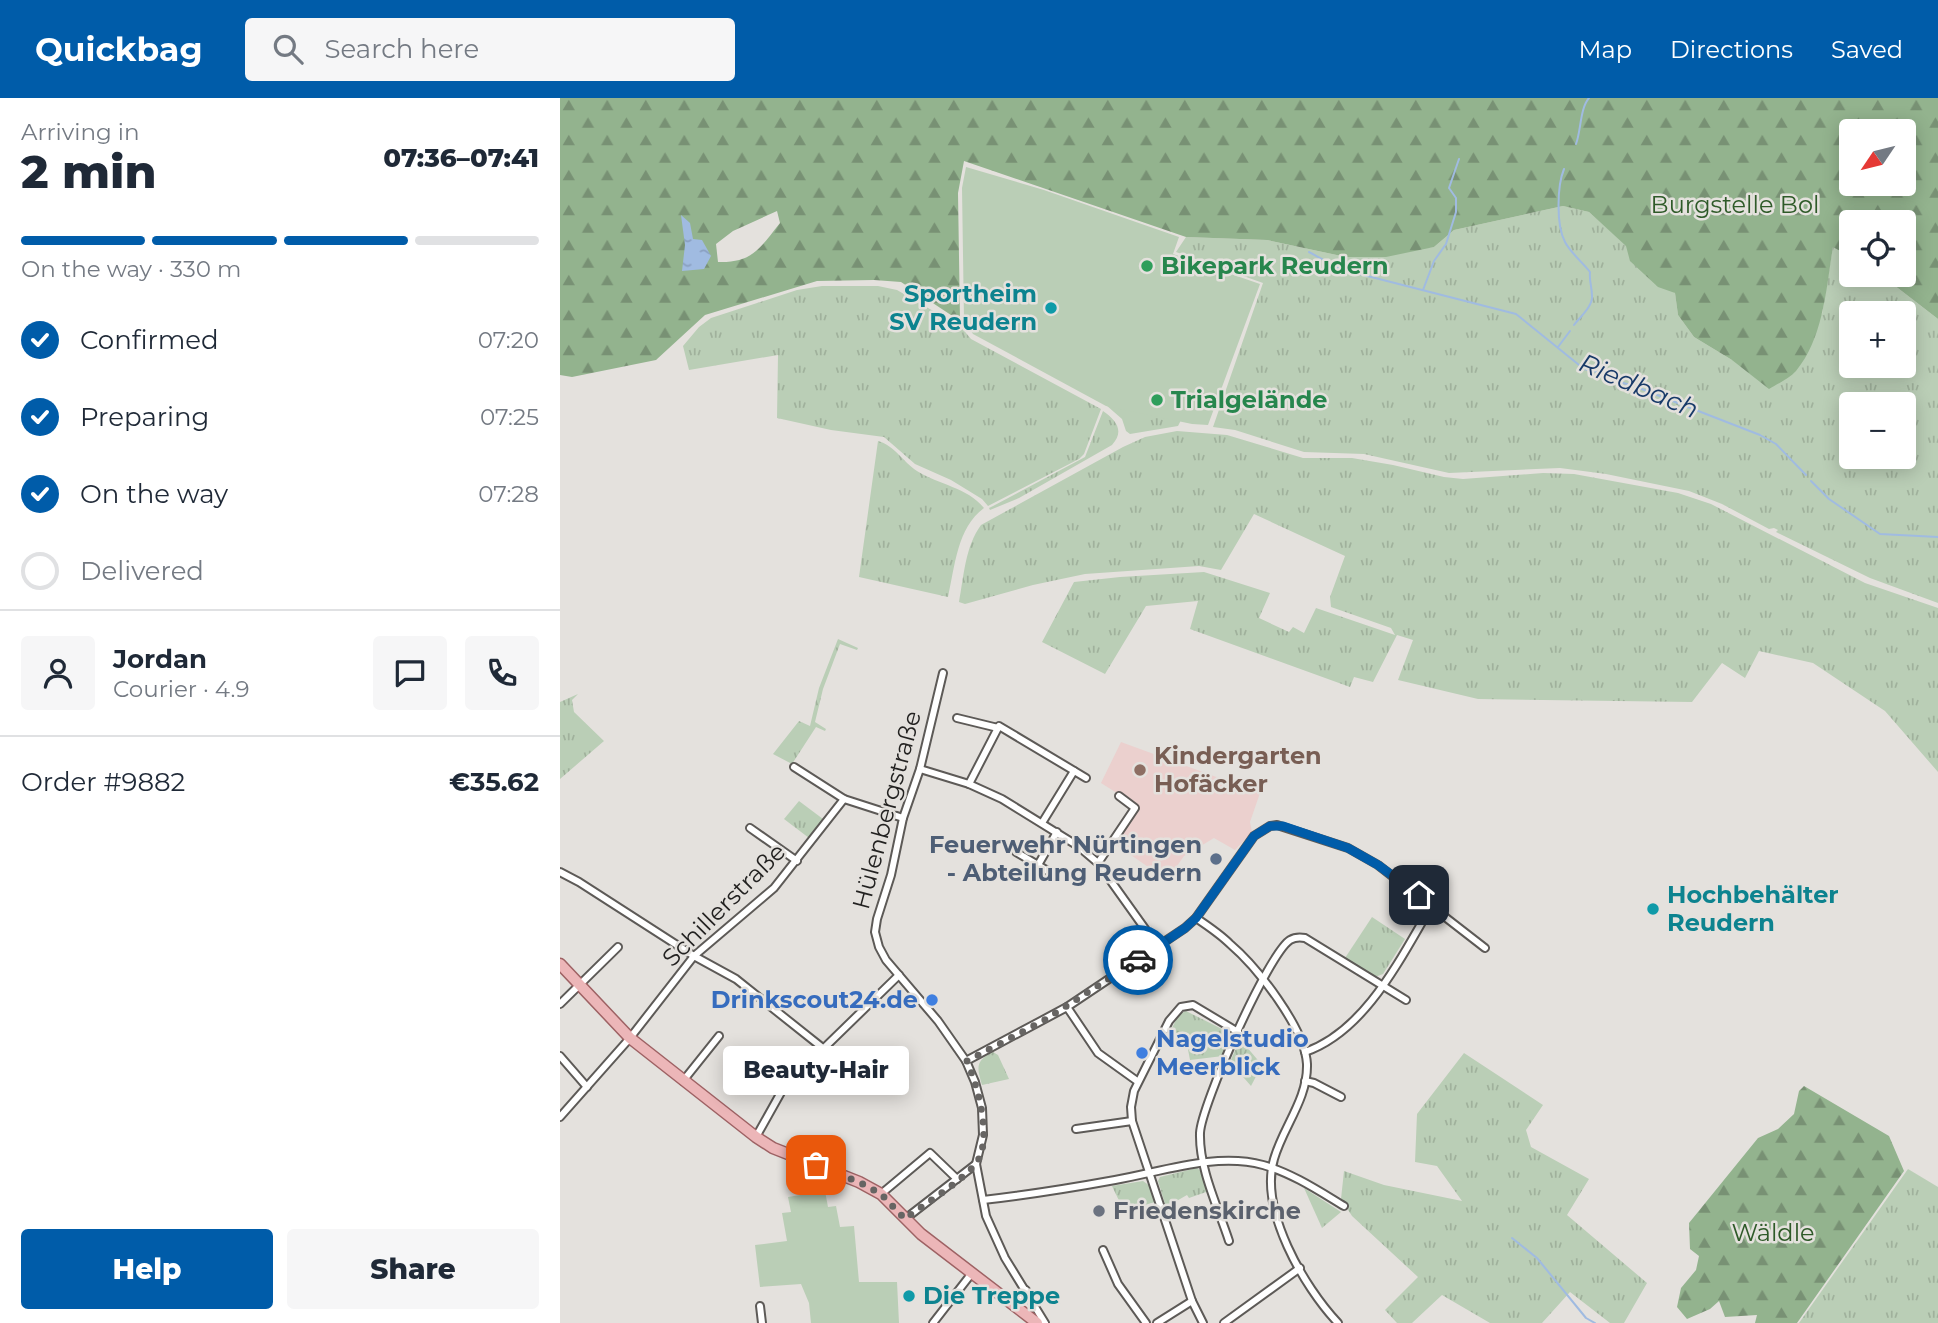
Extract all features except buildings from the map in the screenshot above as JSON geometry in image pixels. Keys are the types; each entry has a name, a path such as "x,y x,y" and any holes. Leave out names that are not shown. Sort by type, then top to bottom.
{"main road":[{"path":"560,964 630,1038 755,1137 773,1148 859,1182 881,1194 921,1234 1037,1323"}],"street":[{"name":"Hülenbergstraße","path":"943,673 920,769 903,818 875,932 878,947 967,1061 982,1108 983,1135 976,1164 983,1200 996,1242 1045,1323"},
{"path":"957,718 998,728 999,726 1086,778"},
{"path":"970,784 998,728"},
{"path":"794,767 844,799 903,818"},
{"path":"920,769 970,784 1002,799 1057,832 1098,863 1158,947"},
{"path":"1042,822 1074,771"},
{"path":"1098,863 1135,808 1119,796"},
{"name":"Schillerstraße","path":"561,1112 630,1038 694,956 774,888 844,799"},
{"path":"967,1061 1067,1007 1158,947 1196,918 1258,832 1270,826 1278,825 1348,848 1378,865 1485,948"},
{"path":"750,828 797,861"},
{"path":"1038,865 1057,832"},
{"path":"1016,852 1054,875"},
{"path":"560,872 694,956 736,979 824,1049"},
{"path":"1306,1052 1341,1033 1383,985 1432,905"},
{"path":"1196,918 1232,945 1262,979 1291,1020 1306,1052 1305,1081 1297,1108 1274,1159 1272,1200 1279,1224 1300,1268 1335,1320 1325,1323"},
{"path":"1229,1241 1203,1163 1200,1131 1202,1116 1262,979 1288,941 1297,937 1305,938 1406,1000"},
{"path":"560,1003 618,947"},
{"path":"755,1137 784,1087 899,975"},
{"path":"1203,1323 1192,1301 1132,1121 1131,1107 1137,1081 1169,1021 1181,1007 1193,1005 1238,1032"},
{"path":"1067,1007 1098,1053 1137,1081"},
{"path":"683,1081 719,1036"},
{"path":"560,1056 587,1087"},
{"path":"1305,1081 1341,1097"},
{"path":"1076,1129 1132,1121"},
{"path":"881,1194 930,1153 957,1179"},
{"path":"983,1200 1057,1191 1203,1163 1244,1163 1273,1169 1318,1190 1344,1206"},
{"path":"905,1219 976,1164"},
{"path":"1103,1250 1118,1284 1146,1323"},
{"path":"1224,1323 1300,1268"},
{"path":"933,1323 972,1273"},
{"path":"1015,1306 1026,1290"},
{"path":"1157,1323 1192,1301"},
{"path":"760,1306 762,1323"}],"shaded area":[{"path":"1121,742 1260,793 1250,822 1252,832 1235,850 1214,838 1184,856 1167,880 1115,844 1139,807 1101,783"}],"green space":[{"name":"Burgstelle Bol","path":"560,98 1938,98 1938,319 1897,287 1916,287 1916,210 1839,210 1839,250 1833,247 1826,295 1813,343 1796,371 1769,389 1732,360 1694,337 1678,315 1675,293 1658,287 1630,261 1626,246 1589,212 1563,206 1454,230 1434,247 1386,257 1346,257 1267,240 1186,237 964,161 958,193 960,321 901,282 817,281 705,315 656,360 572,377 560,375","holes":["777,211 780,223 767,240 748,257 718,262 716,244 733,231"]},
{"path":"966,167 1044,190 1179,237 1173,254 1260,284 1208,425 1106,406 973,334 964,320 962,188"},
{"path":"1563,206 1589,212 1627,246 1631,261 1675,293 1678,315 1694,337 1732,360 1822,314 1833,246 1839,250 1839,287 1897,287 1915,301 1839,301 1839,378 1916,378 1916,302 1938,319 1938,603 1870,578 1776,532 1778,530 1774,528 1769,529 1722,504 1689,491 1606,474 1560,468 1449,473 1364,454 1304,452 1235,430 1213,427 1263,283 1176,252 1186,237 1267,240 1346,257 1434,247 1454,230"},
{"path":"822,286 878,286 897,290 961,327 971,339 1101,409 1084,454 988,506 982,499 951,480 915,464 884,437 831,430 777,418 778,355 689,370 683,346 699,327 711,318 797,290"},
{"path":"1106,405 1181,420 1178,426 1130,434 1126,431 1122,419"},
{"path":"1103,411 1117,426 1118,435 1112,445 1019,498 990,510 989,508 1085,457"},
{"path":"1177,431 1227,435 1303,458 1352,458 1444,477 1463,479 1543,473 1574,474 1678,493 1711,504 1865,583 1938,608 1938,772 1885,711 1813,663 1759,651 1745,678 1722,663 1692,702 1478,699 1398,680 1413,640 1397,635 1373,682 1354,677 1350,687 1190,629 1198,601 1146,606 1105,674 1042,642 1074,582 1204,572 1270,593 1259,618 1289,632 1293,627 1304,633 1316,608 1395,635 1391,628 1331,607 1330,597 1345,556 1254,514 1221,570 1199,566 1085,574 965,604 959,602 968,552 981,525 1123,447 1145,437"},
{"path":"878,441 917,471 969,495 984,508 975,516 963,537 955,560 948,597 859,577"},
{"path":"838,639 858,648 857,650 840,644 823,689 815,722 826,729 825,731 816,727 792,764 773,754 799,721 810,726 819,688"},
{"path":"578,694 572,700 574,712 604,741 560,779 560,702"},
{"path":"799,801 823,819 809,838 784,819"},
{"path":"1372,917 1405,939 1383,974 1375,977 1345,958"},
{"path":"1186,1011 1228,1032 1230,1039 1223,1056 1190,1060 1186,1039 1165,1042 1179,1014"},
{"path":"1240,1039 1262,1065 1251,1086 1230,1062"},
{"path":"993,1052 998,1055 1009,1079 982,1085 980,1062"},
{"path":"1464,1053 1543,1105 1526,1130 1531,1147 1589,1179 1567,1215 1647,1283 1624,1323 1610,1323 1570,1292 1542,1323 1490,1323 1442,1295 1412,1323 1397,1323 1385,1310 1418,1277 1352,1216 1341,1199 1344,1171 1384,1185 1462,1201 1437,1166 1415,1162 1417,1114"},
{"name":"Wäldle","path":"1804,1086 1889,1136 1904,1171 1797,1323 1755,1323 1757,1315 1725,1317 1719,1301 1710,1309 1687,1319 1677,1307 1681,1288 1696,1270 1699,1256 1690,1249 1689,1223 1758,1138 1778,1129 1794,1114 1799,1091"},
{"path":"1197,1168 1203,1173 1209,1191 1189,1198 1187,1195 1166,1207 1158,1181 1160,1177"},
{"path":"1908,1169 1938,1187 1938,1323 1799,1323"},
{"path":"1143,1181 1150,1186 1155,1202 1124,1211 1112,1186"},
{"path":"1304,1188 1341,1212 1322,1228"},
{"path":"825,1191 828,1207 836,1206 840,1227 854,1226 859,1282 897,1282 899,1323 811,1323 809,1303 801,1284 760,1287 755,1245 787,1241 782,1213 791,1212 788,1197"}],"water":[{"path":"681,215 690,223 693,239 702,240 711,256 704,269 682,271 685,245"}],"waterway":[{"path":"1576,144 1589,98"},
{"path":"1423,290 1434,261 1446,244 1456,212 1456,198 1449,188 1459,159"},
{"path":"1564,169 1559,195 1562,235 1567,246 1590,272 1592,293 1590,304 1574,325"},
{"name":"Riedbach","path":"1309,252 1340,269 1516,314 1584,369 1602,373 1616,381 1760,435 1776,444 1806,475"},
{"path":"1558,347 1570,331"},
{"name":"Riedbach","path":"1811,481 1829,499 1880,534 1938,537"},
{"path":"1512,1238 1537,1258 1586,1318 1595,1323"}],"way so far":[{"path":"816,1165 881,1194 905,1219 976,1164 983,1135 982,1108 967,1061 1043,1021 1138,960"}],"place":[{"name":"Bikepark Reudern","path":"1147,266"},
{"name":"Sportheim SV Reudern","path":"1051,308"},
{"name":"Trialgelände","path":"1157,400"},
{"name":"Kindergarten Hofäcker","path":"1140,770"},
{"name":"Feuerwehr Nürtingen - Abteilung Reudern","path":"1216,859"},
{"name":"Hochbehälter Reudern","path":"1653,909"},
{"name":"Drinkscout24.de","path":"932,1000"},
{"name":"Nagelstudio Meerblick","path":"1142,1053"},
{"name":"Beauty-Hair","path":"816,1165"},
{"name":"Friedenskirche","path":"1099,1211"},
{"name":"Die Treppe","path":"909,1296"}],"route":[{"path":"1138,960 1196,918 1254,836 1270,826 1283,826 1348,848 1378,865 1419,895"}]}
